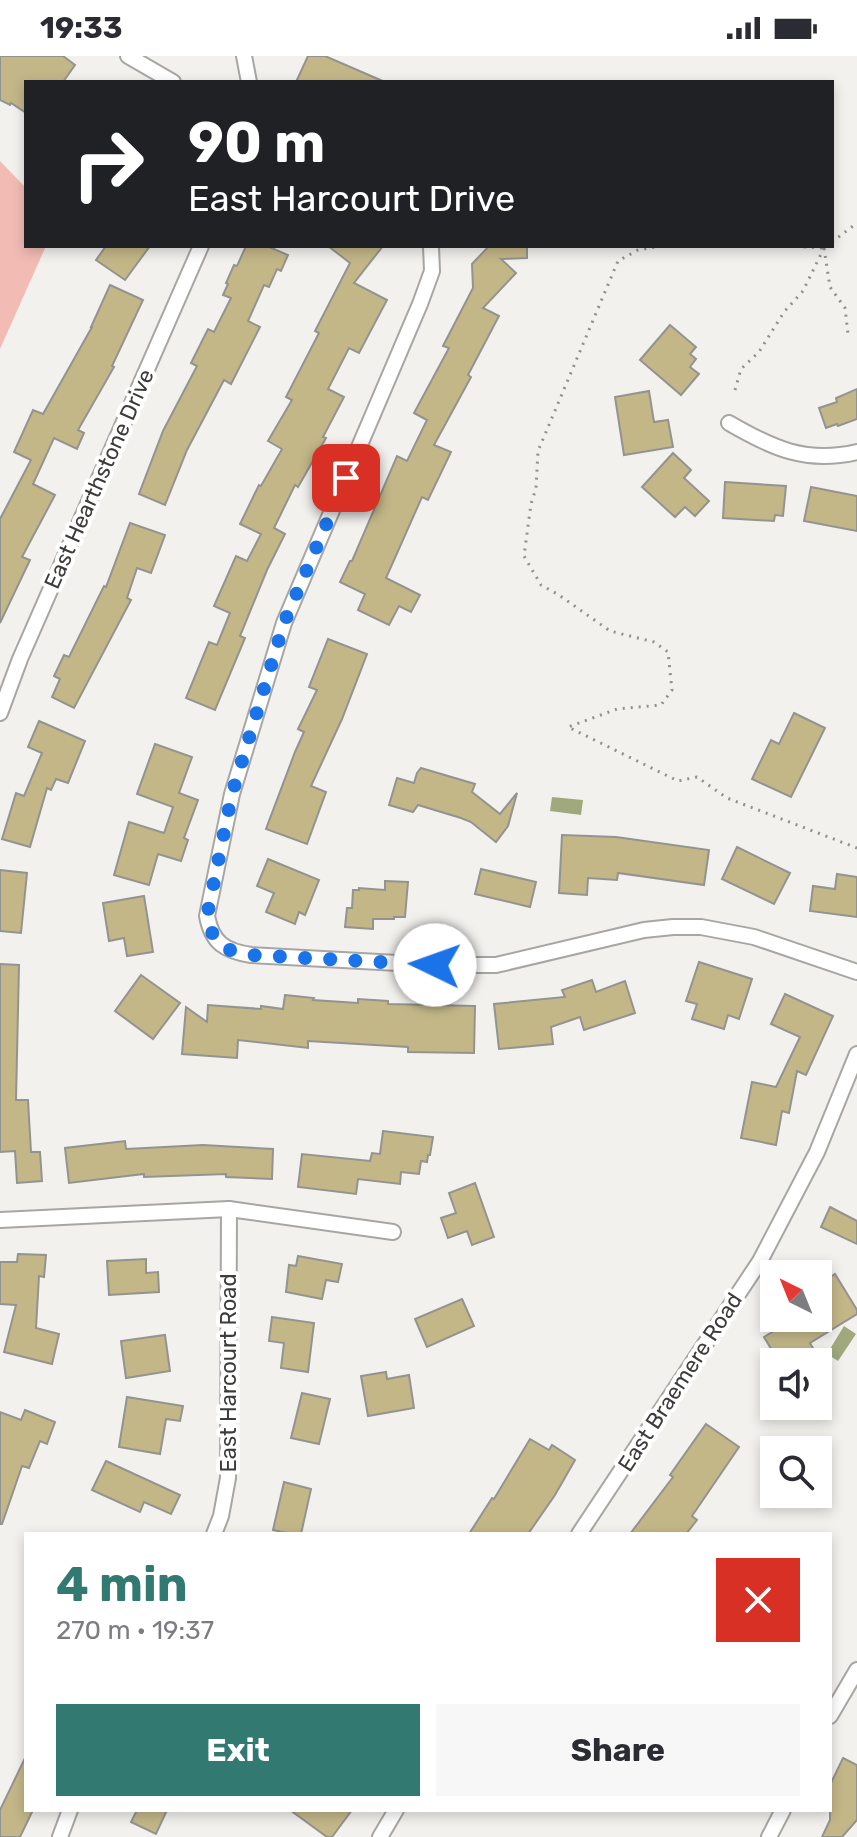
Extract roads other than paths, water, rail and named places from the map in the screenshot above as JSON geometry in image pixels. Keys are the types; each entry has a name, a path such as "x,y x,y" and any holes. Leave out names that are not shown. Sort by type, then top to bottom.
{"street":[{"path":"128,56 170,80"},
{"path":"244,56 249,80"},
{"name":"East Hearthstone Drive","path":"0,713 20,659 200,248"},
{"path":"431,248 432,271 420,304 284,623 232,794 207,916 209,930 217,942 233,953 435,965 496,965 644,930 701,927 754,937 857,972"},
{"path":"729,423 784,451 825,456 857,452"},
{"name":"East Braemere Road","path":"580,1532 760,1261 817,1152 857,1054"},
{"path":"0,1220 229,1209 393,1232"},
{"name":"East Harcourt Road","path":"215,1532 228,1478 229,1209"},
{"path":"832,1713 857,1670"},
{"path":"60,1837 69,1812"},
{"path":"380,1837 395,1812"},
{"path":"769,1837 782,1812"}]}
